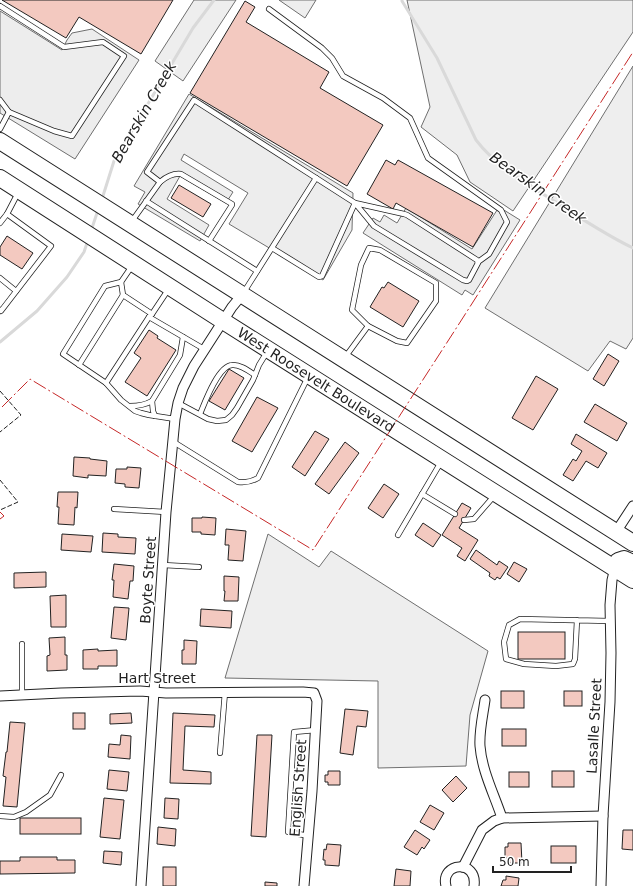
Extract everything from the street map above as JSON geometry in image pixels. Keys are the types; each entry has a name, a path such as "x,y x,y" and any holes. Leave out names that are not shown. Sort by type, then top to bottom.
{"highway":[{"path":"0,141 633,543"},
{"name":"West Roosevelt Boulevard","path":"0,178 633,580"},
{"path":"615,568 618,561 624,559 633,563"}],"street":[{"name":"Boyte Street","path":"141,886 166,512 174,420 183,388 194,366 204,349 242,295"},
{"path":"616,532 633,506"},
{"name":"Lasalle Street","path":"601,886 603,816 610,702 610,605 612,580 615,568"},
{"name":"Hart Street","path":"0,696 69,692 140,691 166,693 314,693"},
{"name":"English Street","path":"304,886 316,730 317,701 314,693"},
{"path":"485,700 480,732 480,746 483,766 502,818"},
{"path":"463,867 482,830 494,821 502,818 603,816"},
{"path":"446,886 445,878 448,873 452,869 458,867 469,869 475,879 474,886"}],"lane":[{"path":"0,6 64,47 103,42 124,56 72,136 9,112 0,100"},
{"path":"160,182 147,172 194,100 355,203 373,225 463,280 469,280 478,265 478,262 489,254 507,222 501,210 428,158 410,118 383,98 343,76 332,58 322,48 268,9"},
{"path":"0,129 9,112"},
{"path":"128,222 160,182 171,175 178,173 232,204 209,241"},
{"path":"242,295 316,178"},
{"path":"0,223 20,191"},
{"path":"146,201 257,271"},
{"path":"355,203 404,214 478,262"},
{"path":"272,248 319,277 322,276 355,203"},
{"path":"0,310 1,311 52,246 7,214"},
{"path":"369,248 380,250 436,283 436,302 407,343 397,342 368,326 352,310 361,264 369,248"},
{"path":"79,365 123,295 121,282 130,261"},
{"path":"0,278 16,291"},
{"path":"121,282 105,286 62,354 106,383 121,400 135,411 174,420"},
{"path":"106,383 170,287"},
{"path":"123,295 150,315 204,349"},
{"path":"344,359 368,326"},
{"path":"155,416 152,401 180,355 183,337"},
{"path":"178,403 208,419 217,421 226,420 237,408 254,380 259,365 269,350"},
{"path":"200,414 216,378 227,366 240,366 255,375"},
{"path":"172,441 238,482 251,482 258,478 309,375"},
{"path":"130,406 138,406 152,401"},
{"path":"398,534 442,459"},
{"path":"422,494 455,514"},
{"path":"464,520 474,519 496,494"},
{"path":"114,509 166,512"},
{"path":"163,565 199,567"},
{"path":"577,620 575,659 573,664 556,666 524,664 506,659 504,642 509,625 520,619 577,620 610,621"},
{"path":"22,644 22,694"},
{"path":"220,753 226,692"},
{"path":"308,836 288,832 294,732 316,730"},
{"path":"0,816 14,817 26,812 50,795 61,776"}],"shaded area":[{"path":"194,0 236,0 183,81 155,61"},
{"path":"279,0 316,0 305,18"},
{"path":"407,0 633,0 633,32 513,211 470,182 457,155 421,127 430,107"},
{"path":"0,11 62,50 72,33 92,29 139,60 75,159 0,113"},
{"path":"633,66 633,338 626,349 610,341 588,371 485,308"},
{"path":"189,94 353,193 352,230 323,280 229,224 248,193 184,154 181,160 233,192 226,203 180,176 167,199 209,225 200,241 138,204 145,192 134,186"},
{"path":"499,207 520,220 473,295 465,290 462,295 363,233 373,218 380,222 384,215 397,223 406,208 472,249"},
{"path":"268,534 319,567 331,551 488,651 470,715 466,766 378,768 378,681 225,678"}],"building":[{"path":"2,0 173,0 141,54 79,17 66,38"},
{"path":"245,1 255,7 246,22 329,72 320,88 383,125 347,186 190,93"},
{"path":"386,160 395,165 398,160 493,213 473,247 396,203 393,209 367,194"},
{"path":"179,185 211,204 203,217 171,198"},
{"path":"7,236 33,253 22,269 0,255 0,247"},
{"path":"388,282 419,301 403,327 370,307 382,287 384,288"},
{"path":"149,330 158,336 157,338 176,350 147,396 125,382 141,358 134,353"},
{"path":"608,354 619,361 604,386 593,379"},
{"path":"229,369 244,378 225,410 209,401"},
{"path":"536,376 558,389 533,430 512,418"},
{"path":"257,397 278,408 252,452 232,441"},
{"path":"595,404 627,423 617,441 584,422"},
{"path":"315,431 329,439 305,476 292,467"},
{"path":"576,434 607,453 598,468 586,461 573,481 563,475 573,459 576,461 582,451 571,444"},
{"path":"345,442 359,453 329,494 315,484"},
{"path":"74,457 107,461 106,476 88,475 88,478 73,476"},
{"path":"127,467 141,468 139,488 125,487 125,484 115,483 116,469 127,469"},
{"path":"384,484 399,494 383,518 368,508"},
{"path":"58,492 78,492 74,525 58,524"},
{"path":"462,503 471,508 459,528 478,540 465,561 457,556 462,548 442,535"},
{"path":"192,518 216,518 215,535 192,532"},
{"path":"423,523 441,535 433,547 415,535"},
{"path":"226,529 246,531 243,561 228,560 229,545 225,545"},
{"path":"103,533 118,534 118,537 136,538 135,554 102,552"},
{"path":"62,534 93,536 91,552 61,550"},
{"path":"476,550 497,565 499,561 508,567 500,579 497,577 495,580 489,576 490,573 470,559"},
{"path":"514,562 527,569 519,582 507,574"},
{"path":"114,564 134,566 133,581 130,581 128,599 113,597 114,580 112,580"},
{"path":"46,572 46,587 14,588 14,573"},
{"path":"224,576 239,577 238,601 224,601"},
{"path":"66,595 66,627 51,627 50,596"},
{"path":"114,607 129,608 126,640 111,638"},
{"path":"201,609 232,611 231,628 200,626"},
{"path":"518,632 565,632 565,659 518,659"},
{"path":"65,637 67,670 47,671 47,656 50,655 49,638"},
{"path":"184,640 197,641 196,664 182,664"},
{"path":"98,649 98,651 117,650 117,666 98,666 98,669 83,669 83,650"},
{"path":"501,691 524,691 524,708 501,708"},
{"path":"564,691 582,691 582,706 564,706"},
{"path":"345,709 368,711 366,727 357,726 353,755 340,753"},
{"path":"73,713 85,713 85,729 73,729"},
{"path":"131,713 132,723 110,724 110,714"},
{"path":"173,713 215,715 214,727 185,726 183,770 211,772 211,784 170,783"},
{"path":"10,722 25,723 17,807 3,806 6,777 3,776"},
{"path":"502,729 526,729 526,746 502,746"},
{"path":"121,735 131,736 130,759 108,757 109,744 120,745"},
{"path":"257,735 272,735 266,837 251,836"},
{"path":"109,770 129,772 127,791 107,789"},
{"path":"328,771 340,771 340,785 328,785 328,782 325,782 325,775 328,775"},
{"path":"552,771 574,771 574,787 552,787"},
{"path":"509,772 529,772 529,787 509,787"},
{"path":"456,776 467,788 453,802 442,790"},
{"path":"104,798 124,800 120,839 100,837"},
{"path":"165,798 179,799 178,819 164,818"},
{"path":"430,805 444,813 434,830 420,822"},
{"path":"20,818 81,818 81,834 20,834"},
{"path":"158,827 176,829 175,846 157,844"},
{"path":"415,830 430,840 424,849 422,847 417,855 404,847"},
{"path":"623,830 633,830 633,850 622,849"},
{"path":"508,843 521,843 522,863 509,863 509,858 505,858 505,847 508,847"},
{"path":"327,844 341,845 339,866 325,865 325,860 323,860 324,849 326,850"},
{"path":"551,846 576,846 576,863 551,863"},
{"path":"104,851 122,852 121,865 103,863"},
{"path":"20,857 57,857 57,860 75,860 75,873 0,874 0,861 20,861"},
{"path":"163,867 176,867 176,886 163,886"},
{"path":"396,869 411,871 410,886 394,886"},
{"path":"506,876 519,878 518,886 501,886 503,880 506,880"},
{"path":"265,882 277,883 277,886 265,886"}],"waterway":[{"name":"Bearskin Creek","path":"102,199 114,161 193,28 214,0"},
{"name":"Bearskin Creek","path":"402,0 437,58 476,140 484,149 501,165 520,179 591,225 633,248"},
{"name":"Bearskin Creek","path":"91,231 98,210"},
{"name":"Bearskin Creek","path":"0,342 37,311 67,277 84,252 88,240"}],"fence":[{"path":"0,391 21,415 0,432"},
{"path":"0,480 18,502 0,510"}],"power":[{"path":"2,407 30,379 313,550 633,52"},
{"path":"0,512 4,516 0,519"}]}
